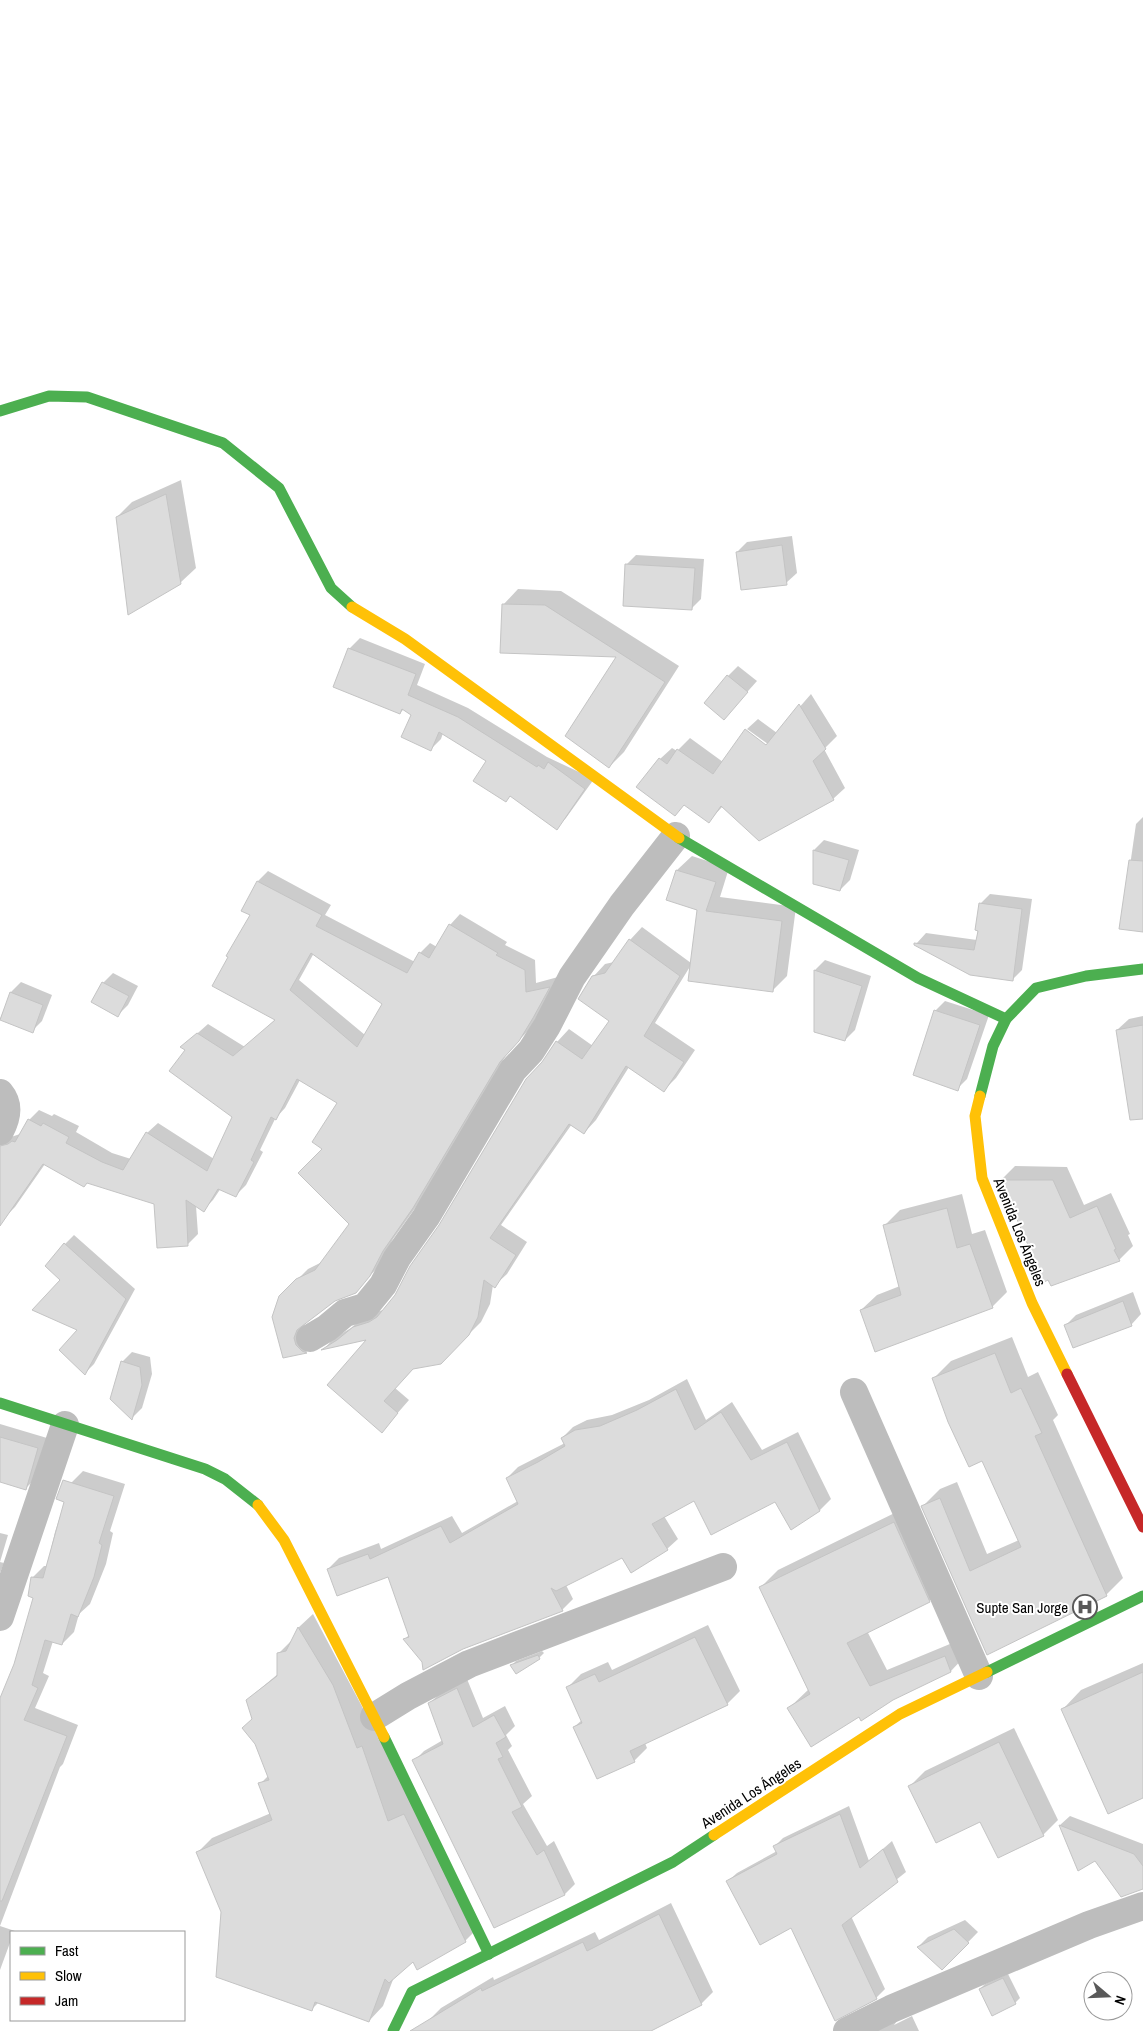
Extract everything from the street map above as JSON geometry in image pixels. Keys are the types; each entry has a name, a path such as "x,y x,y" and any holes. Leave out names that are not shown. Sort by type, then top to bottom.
{"street":[{"path":"0,411 49,396 88,397 222,443 280,488 331,588 358,612 405,639 676,836 918,978 1006,1019"},
{"path":"310,1338 327,1328 345,1313 364,1307 383,1285 397,1258 426,1217 513,1070 531,1051 572,976 622,905 676,836"},
{"name":"Avenida Los Ángeles","path":"1143,969 1086,976 1036,988 1006,1019 992,1046 975,1116 982,1178 1032,1303 1143,1526"},
{"path":"0,1093 7,1104 4,1123 0,1131"},
{"path":"854,1392 979,1676"},
{"path":"0,1403 205,1469 225,1479 256,1503 274,1523 374,1717 489,1954"},
{"path":"0,1617 65,1425"},
{"path":"374,1717 408,1696 469,1664 723,1567"},
{"name":"Avenida Los Ángeles","path":"393,2031 412,1992 673,1862 900,1714 1143,1596"},
{"path":"847,2031 900,2005 1089,1926 1143,1906"}],"building":[{"path":"166,494 181,584 128,615 116,517"},
{"path":"782,545 787,585 741,590 736,552"},
{"path":"625,564 695,568 692,610 623,606"},
{"path":"502,604 545,605 665,682 609,768 565,736 616,657 500,653"},
{"path":"348,648 416,674 408,695 458,717 537,767 538,765 544,769 548,762 585,789 557,830 510,796 506,802 473,781 486,761 439,732 431,751 401,737 411,715 402,709 400,714 333,687"},
{"path":"727,675 748,692 724,720 704,703"},
{"path":"799,704 826,749 813,761 834,800 759,841 721,806 709,823 684,805 675,816 636,787 659,758 667,764 677,749 713,774 745,729 766,745"},
{"path":"813,850 849,860 840,891 813,884"},
{"path":"1129,860 1143,861 1143,932 1119,929"},
{"path":"676,870 716,882 706,911 782,921 773,992 688,981 697,910 666,900"},
{"path":"257,881 322,915 316,926 407,973 419,952 429,958 449,924 498,953 496,955 525,970 526,992 550,987 519,1041 500,1062 413,1208 383,1251 370,1276 356,1293 335,1301 297,1330 294,1338 296,1345 307,1353 283,1358 272,1317 279,1296 296,1279 315,1270 349,1224 298,1173 322,1149 312,1142 337,1103 297,1079 276,1120 271,1117 251,1160 254,1162 236,1197 218,1189 204,1212 186,1200 188,1246 157,1248 154,1204 87,1183 84,1187 43,1164 0,1226 0,1146 12,1141 15,1142 28,1119 41,1126 43,1123 69,1137 66,1143 102,1162 123,1170 146,1132 207,1171 232,1117 169,1071 185,1050 180,1047 197,1033 233,1056 275,1020 212,986 228,957 226,956 250,915 241,911","holes":["311,953 382,1004 357,1047 290,990"]},
{"path":"979,903 1022,909 1013,981 970,975 914,945 914,943 974,950 978,931 975,930"},
{"path":"629,939 680,976 644,1036 684,1062 664,1092 626,1066 584,1134 569,1124 490,1238 516,1255 495,1288 484,1280 478,1317 469,1335 441,1364 413,1369 384,1401 398,1413 382,1433 327,1385 366,1340 321,1350 353,1327 369,1322 377,1317 395,1295 410,1266 439,1225 526,1079 542,1062 556,1041 582,1059 609,1021 578,999 592,976 605,973"},
{"path":"814,970 862,986 845,1041 814,1032"},
{"path":"102,982 129,996 118,1017 91,1002"},
{"path":"10,992 43,1005 33,1033 0,1020"},
{"path":"934,1010 980,1025 958,1091 913,1075"},
{"path":"1143,1025 1143,1119 1130,1120 1116,1030"},
{"path":"1000,1180 1053,1180 1070,1218 1097,1206 1120,1261 1051,1286 1048,1280 1044,1282"},
{"path":"947,1208 957,1248 970,1244 993,1308 875,1352 860,1310 901,1295 883,1225"},
{"path":"64,1243 126,1299 85,1375 59,1350 77,1330 32,1310 60,1280 45,1266"},
{"path":"1123,1301 1132,1326 1073,1348 1064,1325"},
{"path":"995,1353 1011,1393 1021,1388 1042,1433 1035,1436 1107,1596 987,1655 921,1506 940,1498 970,1571 1021,1547 982,1461 969,1467 948,1422 932,1378"},
{"path":"121,1361 140,1367 142,1385 132,1420 110,1399"},
{"path":"676,1389 695,1430 721,1412 751,1460 787,1442 820,1511 791,1530 775,1502 711,1535 694,1501 652,1524 668,1550 631,1573 622,1558 556,1591 551,1588 563,1611 463,1649 423,1670 422,1662 403,1639 409,1637 388,1577 337,1596 327,1569 368,1554 370,1559 441,1526 450,1543 518,1504 506,1478 565,1446 561,1438 575,1430 600,1426 637,1410"},
{"path":"0,1437 38,1448 26,1490 0,1482"},
{"path":"63,1480 114,1496 99,1543 102,1545 94,1577 78,1617 71,1614 62,1645 45,1640 32,1685 38,1688 24,1720 67,1736 2,1901 0,1901 0,1698 14,1664 33,1598 28,1596 31,1577 43,1578 64,1502 56,1499"},
{"path":"894,1522 930,1602 847,1643 870,1686 945,1656 951,1672 893,1700 861,1721 859,1717 811,1747 787,1708 810,1694 759,1587"},
{"path":"298,1627 333,1685 357,1748 362,1746 388,1821 404,1814 466,1942 417,1970 413,1962 389,1983 385,1979 369,2022 315,2002 312,2011 216,1977 221,1912 196,1852 272,1820 258,1783 269,1780 255,1744 242,1728 252,1719 246,1700 277,1676 277,1653 286,1651"},
{"path":"695,1637 728,1705 630,1751 635,1762 597,1779 573,1727 582,1723 566,1687 595,1674 599,1682"},
{"path":"538,1655 540,1659 516,1674 510,1665"},
{"path":"1143,1672 1143,1798 1108,1814 1061,1709"},
{"path":"457,1688 473,1727 494,1715 506,1737 496,1743 503,1757 498,1759 522,1807 512,1812 537,1855 544,1850 565,1895 494,1928 412,1760 443,1744 428,1703"},
{"path":"999,1742 1044,1836 998,1858 980,1822 936,1843 908,1786"},
{"path":"840,1814 860,1868 883,1849 898,1882 842,1925 877,1999 835,2021 791,1928 760,1945 726,1881 777,1854 773,1846"},
{"path":"1059,1825 1134,1854 1143,1866 1143,1889 1121,1897 1095,1861 1078,1871"},
{"path":"659,1914 702,2005 651,2031 410,2031 481,1988 482,1991 583,1942 587,1951"},
{"path":"954,1929 969,1943 942,1970 917,1947"},
{"path":"1003,1978 1016,2004 992,2016 979,1989"}],"traffic: fast":[{"path":"0,411 49,396 87,397 223,443 279,488 331,588 352,607"},
{"path":"679,838 918,978 1006,1019"},
{"path":"980,1096 993,1046 1006,1019 1036,988 1086,976 1143,969"},
{"path":"0,1403 205,1469 225,1479 258,1505"},
{"path":"987,1672 1143,1596"},
{"path":"384,1737 489,1954"},
{"path":"393,2031 412,1992 673,1862 714,1835"}],"traffic: slow":[{"path":"352,607 405,639 679,838"},
{"path":"980,1096 975,1116 982,1178 1032,1303 1067,1374"},
{"path":"258,1505 284,1540 384,1737"},
{"path":"714,1835 900,1714 987,1672"}],"traffic: jam":[{"path":"1067,1374 1143,1527"}],"place":[{"name":"Supte San Jorge","path":"1085,1607"}]}
